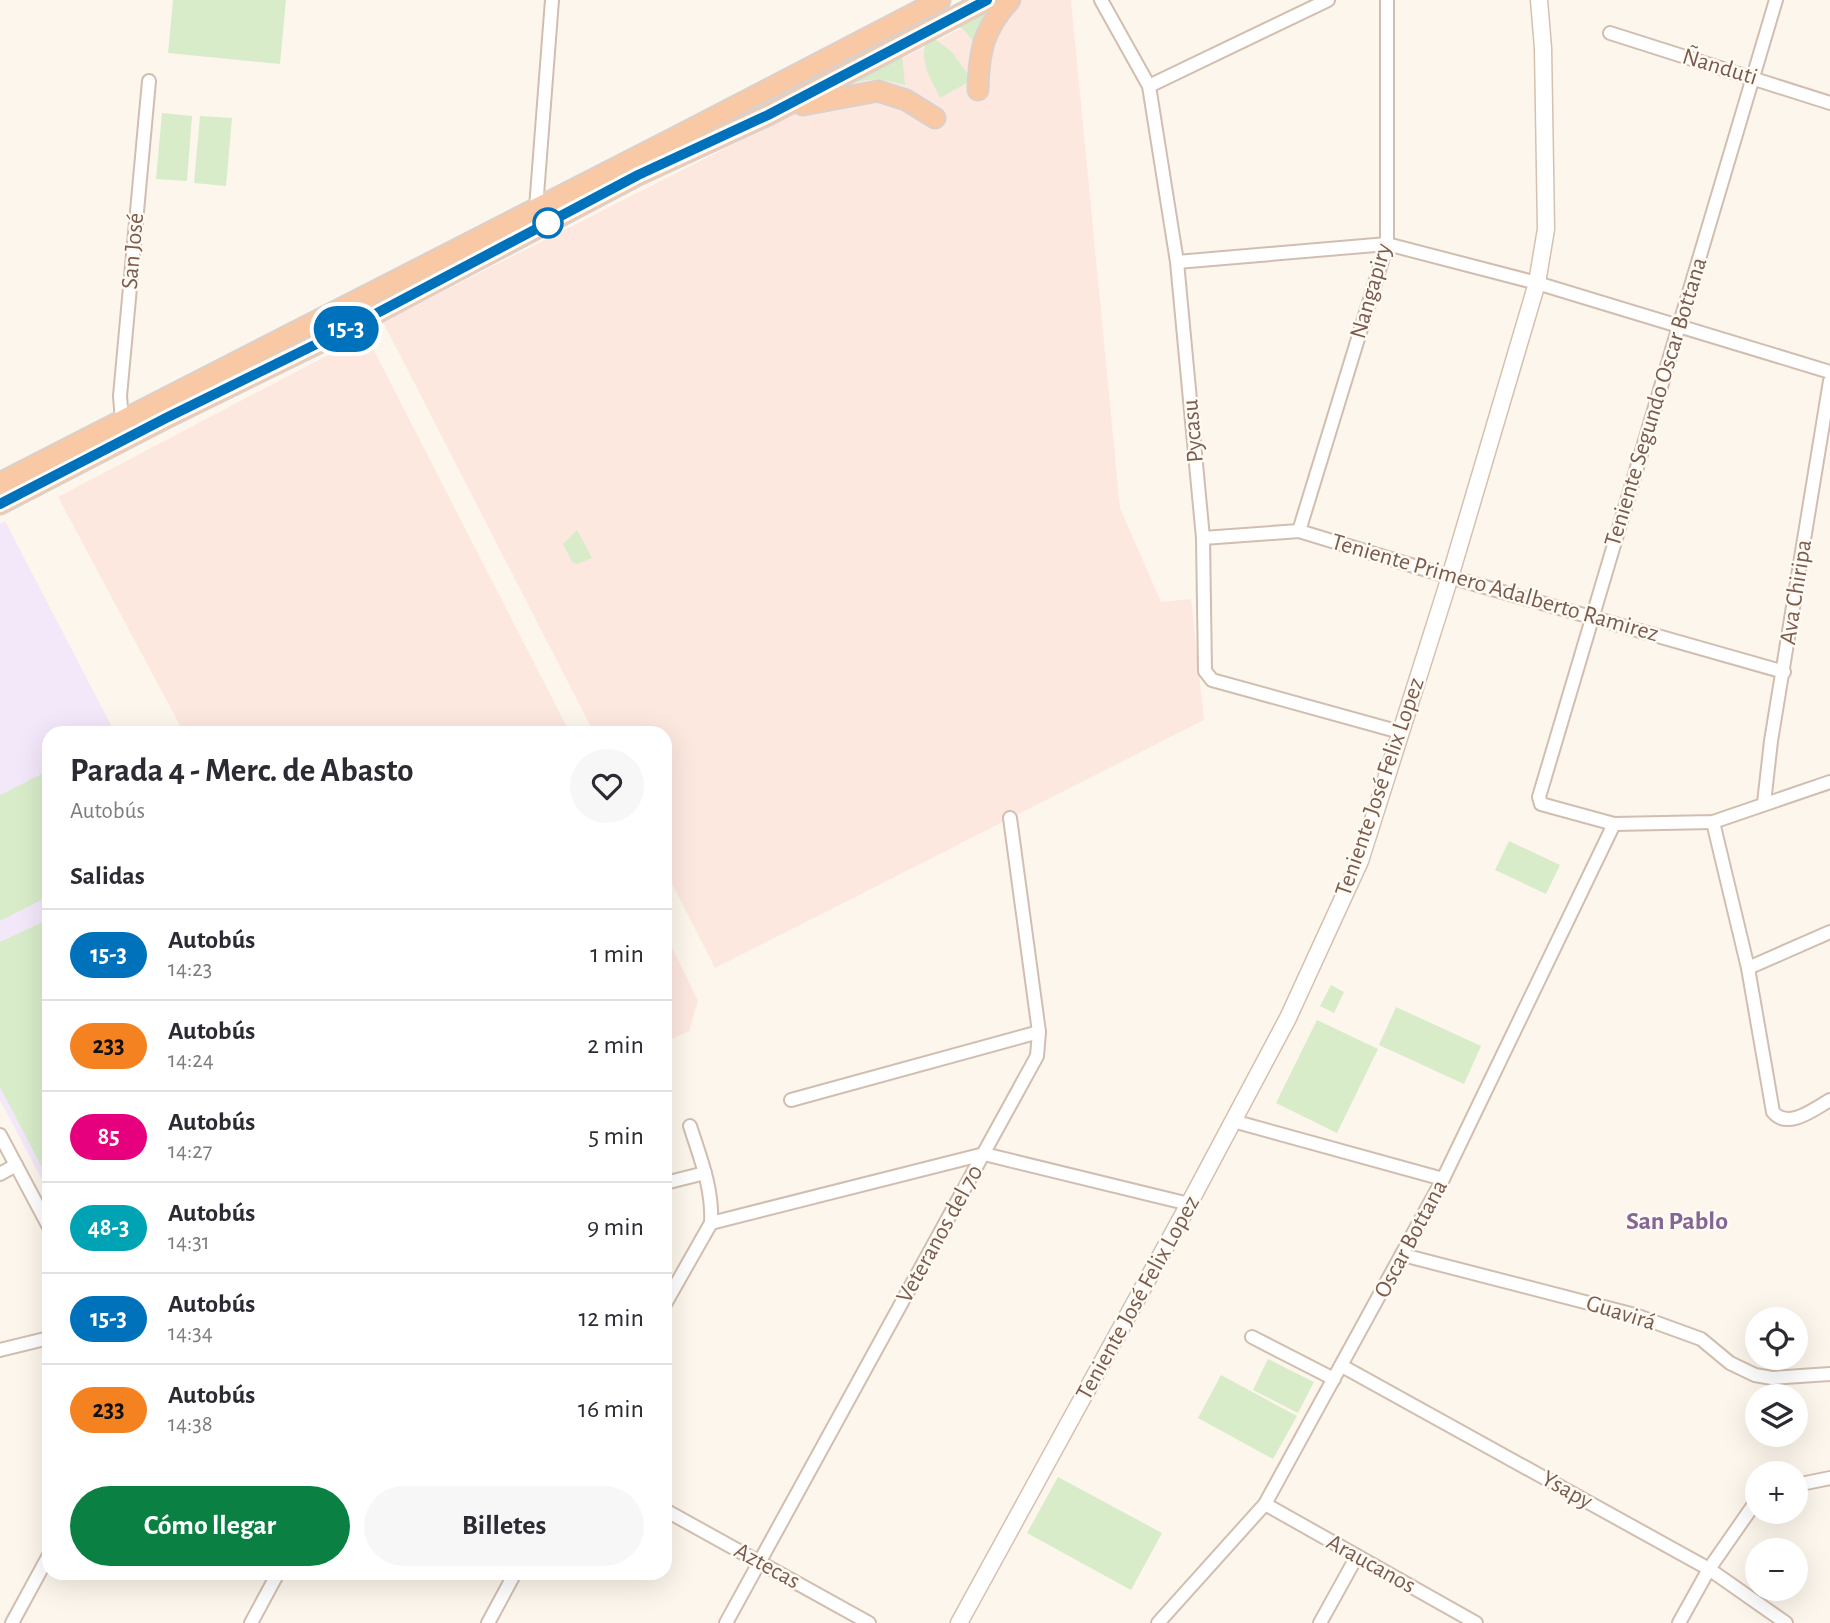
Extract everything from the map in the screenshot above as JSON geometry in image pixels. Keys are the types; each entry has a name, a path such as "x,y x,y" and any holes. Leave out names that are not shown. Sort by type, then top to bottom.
{"highway":[{"path":"0,483 536,208 957,0"},
{"path":"0,504 638,175 775,112 905,42 936,10 987,0"},
{"path":"978,90 980,50 985,37 1010,0"},
{"path":"775,112 830,98 878,91 906,100 935,118"},
{"path":"239,361 264,359 365,315 454,259 466,244"}],"main road":[{"name":"Teniente José Felix Lopez","path":"959,1623 1288,1018 1360,861 1450,578 1536,284 1546,229 1543,48 1539,0"}],"street":[{"path":"536,208 552,0"},
{"name":"Pycasu","path":"1101,0 1149,86 1177,262 1203,537 1207,676 1212,680 1400,732"},
{"path":"1149,86 1328,0"},
{"name":"Nangapiry","path":"1299,531 1387,244 1387,0"},
{"name":"Teniente Segundo Oscar Bottana","path":"1614,824 1541,804 1538,797 1776,0"},
{"name":"Ñanduti","path":"1610,33 1830,103"},
{"name":"San José","path":"122,421 120,396 149,81"},
{"path":"1177,262 1387,244 1536,284 1830,372"},
{"name":"Ava Chiripa","path":"1764,803 1825,440 1830,382"},
{"name":"Teniente Primero Adalberto Ramirez","path":"1203,537 1299,531 1450,578 1784,672"},
{"path":"1614,824 1713,822 1830,782"},
{"name":"Veteranos del 70","path":"726,1623 1038,1056 1039,1032 1010,818"},
{"path":"1713,822 1748,968 1773,1112 1777,1118 1797,1118 1830,1100"},
{"name":"Oscar Bottana","path":"1158,1623 1265,1504 1443,1179 1614,824"},
{"path":"1748,968 1830,932"},
{"path":"791,1100 1039,1032"},
{"path":"1233,1121 1443,1179"},
{"path":"672,1292 711,1223 712,1209 705,1173 690,1126"},
{"path":"0,1135 42,1214"},
{"path":"711,1223 984,1154 1189,1204"},
{"path":"0,1174 16,1165"},
{"path":"672,1181 705,1173"},
{"name":"Guavirá","path":"1403,1255 1634,1315 1701,1339 1730,1363 1755,1375 1772,1378 1830,1374"},
{"path":"1252,1337 1334,1379"},
{"path":"0,1350 42,1340"},
{"name":"Ysapy","path":"1342,1366 1709,1569 1786,1623"},
{"path":"1808,1483 1830,1478"},
{"name":"Araucanos","path":"1265,1504 1476,1623"},
{"name":"Aztecas","path":"672,1514 869,1623"},
{"path":"1679,1623 1709,1569 1745,1517"},
{"path":"1320,1623 1357,1556"},
{"path":"12,1623 42,1568"},
{"path":"251,1623 274,1580"},
{"path":"488,1623 511,1580"}],"shaded area":[{"path":"1017,0 1071,0 1120,508 1161,602 1191,599 1204,720 715,968 672,884 672,726 590,726 383,322"},
{"path":"366,335 566,726 180,726 58,497"},
{"path":"5,521 111,726 42,726 42,1180 0,1100 0,524"},
{"path":"672,947 698,1001 689,1031 672,1039"}],"green space":[{"path":"173,0 286,0 280,64 168,53"},
{"path":"1001,0 974,42 963,29 955,25"},
{"path":"898,32 900,36 386,298"},
{"path":"931,36 952,52 972,80 940,98 925,62 925,47"},
{"path":"902,53 905,85 885,80 868,80 833,90"},
{"path":"162,113 192,116 187,181 156,179"},
{"path":"200,116 232,118 226,186 194,183"},
{"path":"577,530 592,558 577,564 572,562 563,544"},
{"path":"42,774 42,900 0,921 0,795"},
{"path":"1509,841 1560,865 1546,894 1495,870"},
{"path":"42,922 42,1168 0,1087 0,942"},
{"path":"1331,985 1344,992 1334,1013 1320,1006"},
{"path":"1396,1007 1481,1046 1464,1084 1379,1045"},
{"path":"1317,1020 1378,1049 1337,1133 1276,1103"},
{"path":"1268,1359 1314,1382 1298,1413 1253,1390"},
{"path":"1221,1375 1297,1416 1273,1459 1198,1418"},
{"path":"1058,1477 1162,1533 1131,1590 1027,1533"}],"bus line":[{"name":"15-3","path":"0,504 347,329 638,175 768,115 987,0"}],"district":[{"name":"San Pablo","path":"1677,1221"}]}
